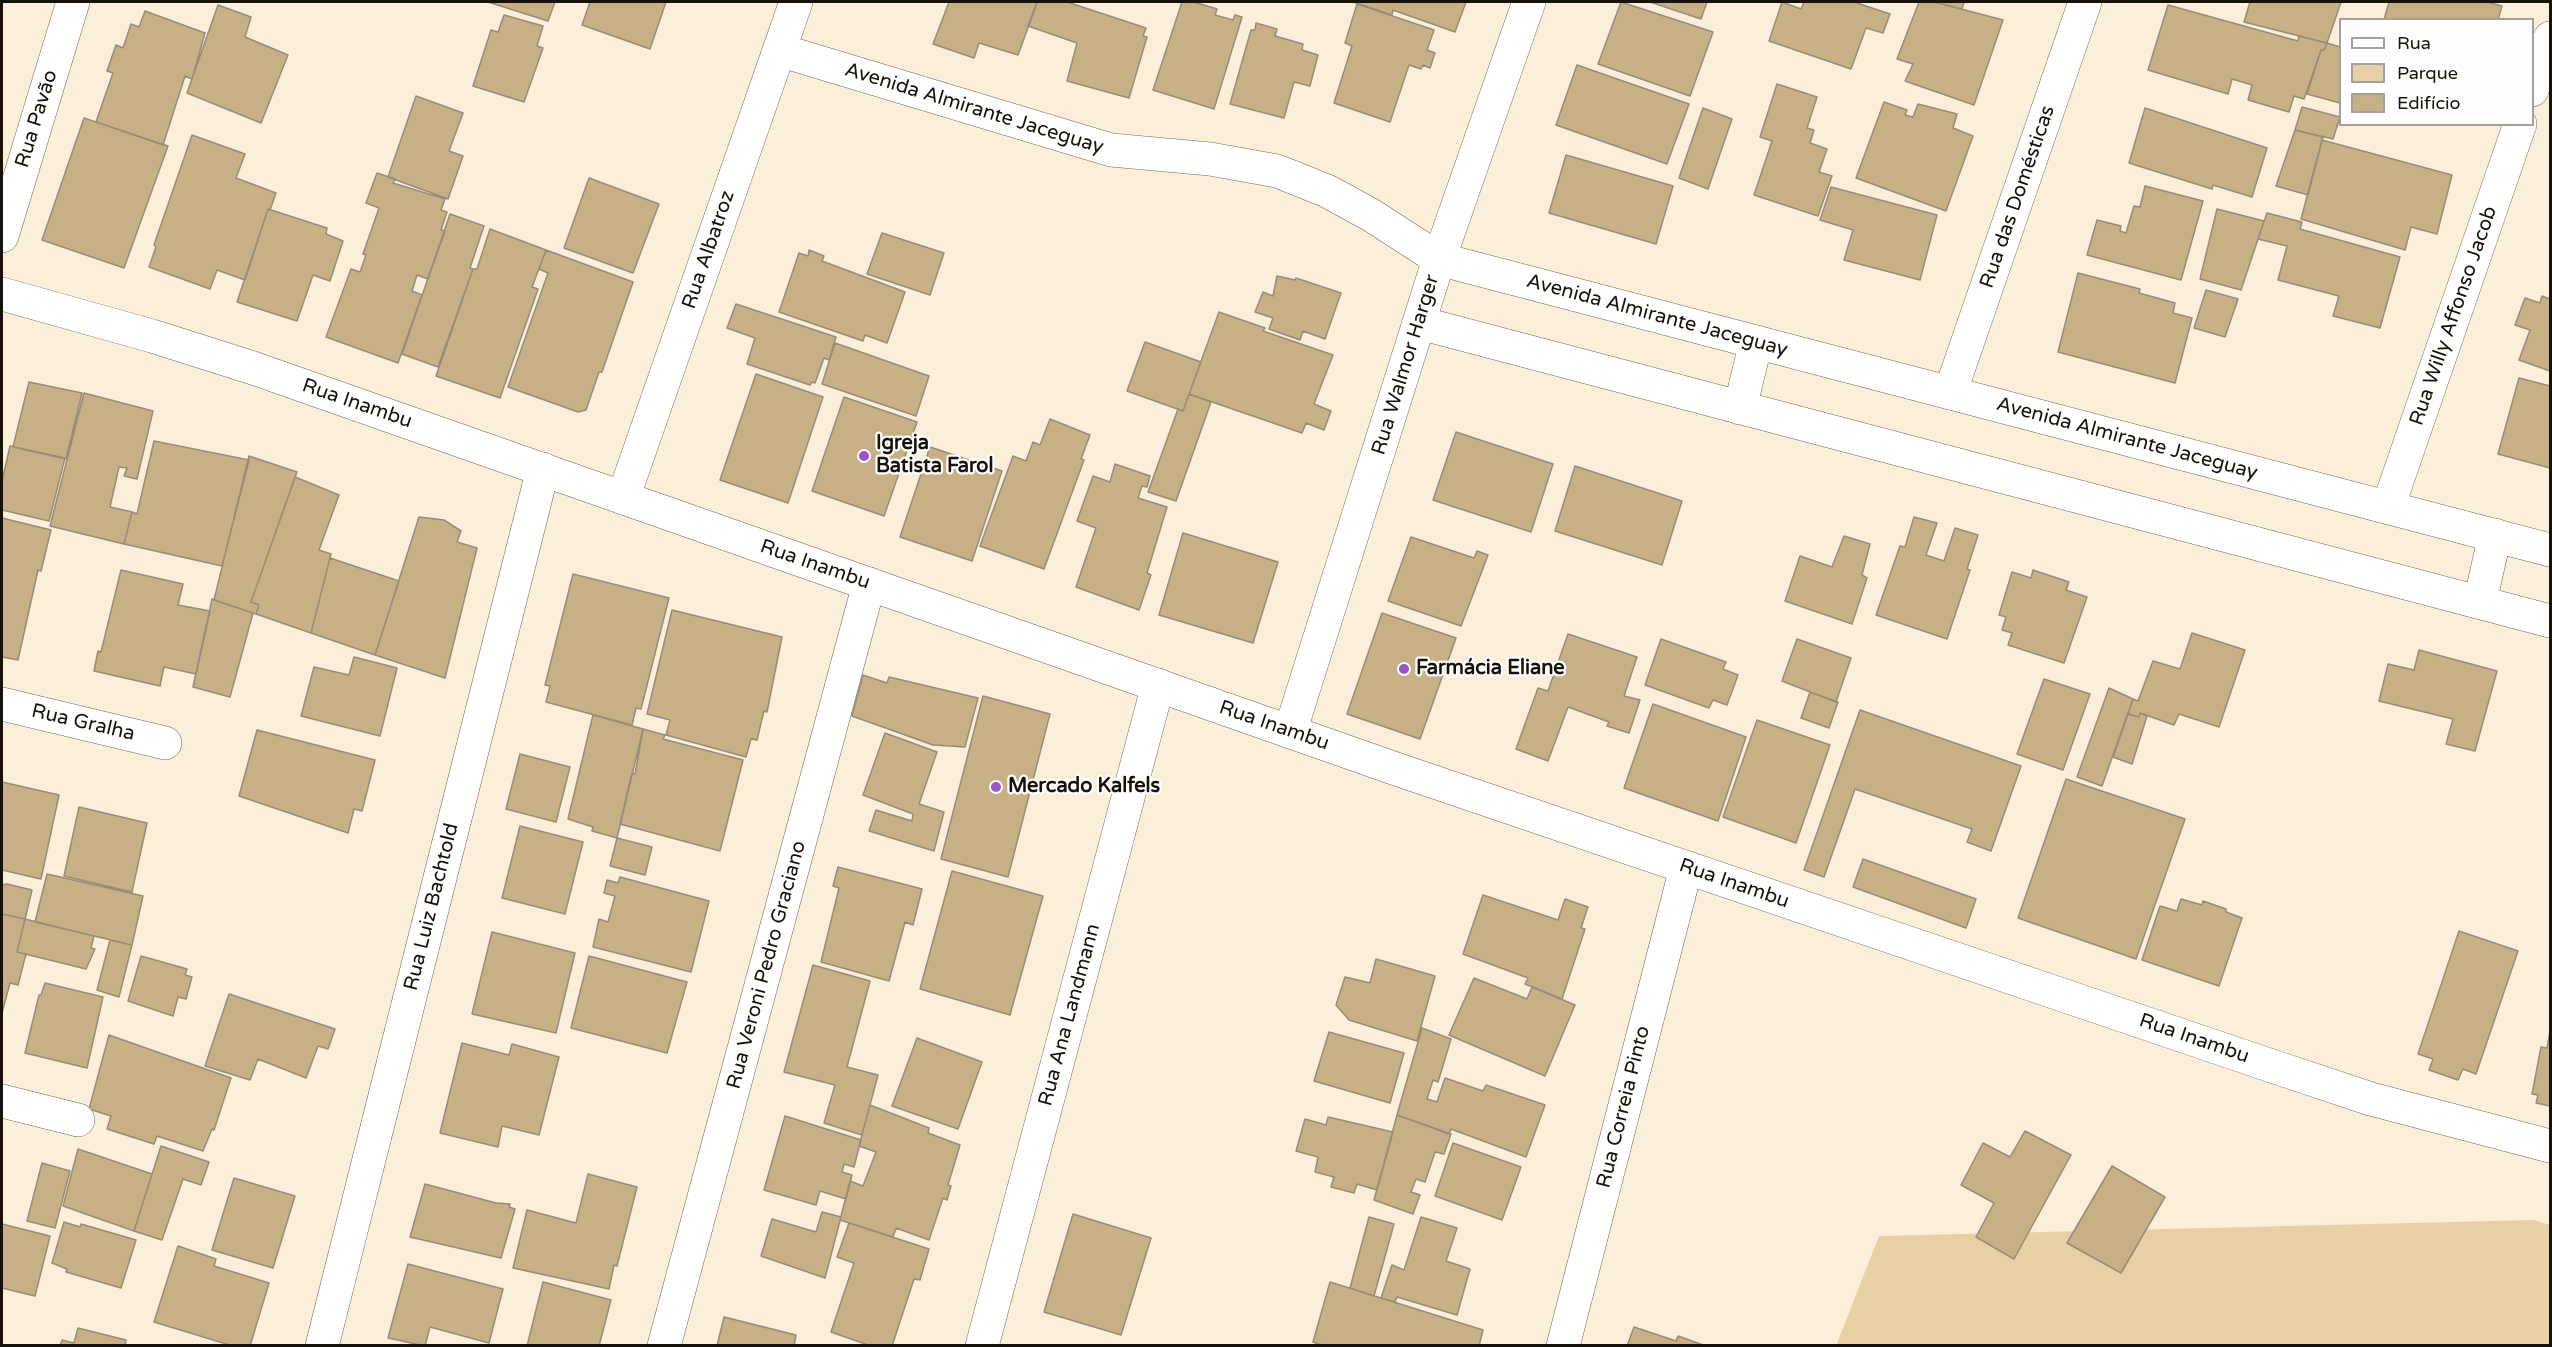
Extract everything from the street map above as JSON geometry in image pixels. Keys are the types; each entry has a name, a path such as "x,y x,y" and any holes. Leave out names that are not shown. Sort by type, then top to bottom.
{"street":[{"name":"Rua Pavão","path":"2,236 73,2"},
{"name":"Rua Albatroz","path":"623,498 796,2"},
{"name":"Rua Walmor Harger","path":"1290,732 1439,259 1529,2"},
{"name":"Rua das Domésticas","path":"1950,393 2085,2"},
{"path":"2534,84 2550,38"},
{"name":"Avenida Almirante Jaceguay","path":"779,50 1111,150 1210,159 1277,171 1327,191 1371,215 1439,259 2550,550"},
{"name":"Rua Willy Affonso Jacob","path":"2388,507 2519,126"},
{"name":"Rua Inambu","path":"2,294 152,336 242,365 1290,732 2371,1099 2550,1146"},
{"path":"1420,323 2550,621"},
{"path":"1740,408 1756,342"},
{"name":"Rua Luiz Bachtold","path":"322,1346 543,469"},
{"path":"2480,602 2495,535"},
{"name":"Rua Veroni Pedro Graciano","path":"664,1346 869,584"},
{"name":"Rua Ana Landmann","path":"982,1346 1158,685"},
{"name":"Rua Gralha","path":"2,704 165,743"},
{"name":"Rua Correia Pinto","path":"1563,1346 1686,868"},
{"path":"2,1101 78,1120"}],"green space":[{"path":"2534,1220 2550,1225 2550,1345 1836,1346 1879,1236"}],"building":[{"path":"488,2 555,2 548,21"},
{"path":"590,2 666,2 650,49 582,25"},
{"path":"949,2 1037,3 1018,55 979,43 974,58 933,44"},
{"path":"1037,2 1067,2 1146,28 1143,36 1147,37 1129,98 1067,81 1077,43 1028,26"},
{"path":"1182,2 1194,2 1217,9 1215,15 1233,20 1235,15 1242,17 1214,109 1153,90"},
{"path":"1353,2 1466,2 1455,32 1393,10 1392,15"},
{"path":"1621,2 1713,32 1690,96 1598,64"},
{"path":"1650,2 1707,2 1701,19"},
{"path":"1782,2 1801,9 1804,2 1854,2 1890,14 1883,33 1866,28 1851,69 1769,41"},
{"path":"1919,2 1934,2 2003,20 1974,105 1905,81 1913,64 1897,59"},
{"path":"1934,2 1964,2 1962,9"},
{"path":"2250,2 2341,2 2327,43 2244,22"},
{"path":"2389,2 2487,2 2502,6 2499,18 2385,18"},
{"path":"1357,4 1434,30 1427,50 1435,53 1430,68 1423,65 1421,69 1409,65 1390,122 1334,103 1352,46 1345,43"},
{"path":"218,5 251,17 245,37 288,55 261,123 187,93"},
{"path":"2168,5 2298,41 2299,36 2327,43 2324,50 2321,50 2304,99 2294,96 2289,112 2248,100 2252,85 2232,79 2228,94 2148,70"},
{"path":"145,11 205,33 192,79 185,76 163,145 96,122 113,73 107,71 116,45 123,48 131,24 139,27"},
{"path":"504,15 543,26 537,46 543,48 524,102 473,86 491,30 498,32"},
{"path":"1256,23 1277,29 1275,36 1303,44 1302,50 1318,55 1310,86 1294,82 1284,118 1230,104 1251,30 1255,30"},
{"path":"2327,43 2339,47 2339,103 2307,94 2321,50 2324,50"},
{"path":"1577,65 1689,104 1667,164 1556,125"},
{"path":"1777,84 1817,97 1807,128 1814,130 1810,143 1827,149 1819,172 1832,176 1818,216 1754,195 1772,141 1760,137"},
{"path":"416,96 463,113 449,151 463,156 448,199 388,177"},
{"path":"1884,102 1907,110 1905,115 1913,117 1918,104 1957,114 1953,128 1973,136 1946,211 1856,178"},
{"path":"2302,107 2339,117 2333,139 2295,130"},
{"path":"1703,108 1732,119 1708,189 1679,178"},
{"path":"2145,108 2267,148 2252,197 2213,185 2212,189 2129,163"},
{"path":"84,118 168,146 124,268 42,240"},
{"path":"2295,130 2323,137 2308,195 2276,186"},
{"path":"192,135 245,154 236,178 276,193 270,210 268,209 245,280 217,270 210,289 149,267 156,247 154,245"},
{"path":"2322,140 2452,175 2437,234 2411,227 2405,250 2301,219"},
{"path":"1566,155 1673,186 1656,244 1549,213"},
{"path":"377,173 395,179 393,183 445,199 441,210 447,212 441,230 445,231 428,279 417,275 412,291 422,295 398,363 326,337 351,269 360,272 366,255 363,254 379,208 366,203"},
{"path":"589,178 659,204 633,273 564,248"},
{"path":"2145,186 2203,201 2181,280 2087,255 2097,220 2121,226 2120,231 2126,233 2134,206 2140,207"},
{"path":"1831,187 1937,215 1920,280 1844,260 1853,230 1820,220"},
{"path":"268,209 327,228 326,234 343,241 330,281 313,275 297,321 237,302"},
{"path":"2217,209 2264,221 2241,290 2200,279"},
{"path":"2267,213 2302,222 2300,229 2400,257 2380,328 2333,316 2339,296 2278,280 2287,246 2258,239"},
{"path":"450,214 484,226 470,268 473,269 438,367 402,354"},
{"path":"490,229 546,250 532,287 538,289 500,398 436,376 473,269 477,269"},
{"path":"882,233 944,253 930,295 867,274"},
{"path":"546,250 633,282 602,372 599,372 586,410 578,412 508,387 548,273 539,269"},
{"path":"809,250 824,256 822,261 905,292 887,343 865,335 863,341 779,312 799,253 808,256"},
{"path":"2078,273 2140,289 2139,293 2175,303 2173,313 2192,318 2175,383 2058,352"},
{"path":"1277,276 1295,280 1296,278 1341,293 1325,339 1303,331 1300,340 1269,329 1273,318 1255,312 1263,292 1273,296"},
{"path":"2206,290 2238,299 2225,337 2194,328"},
{"path":"2542,296 2550,299 2550,371 2519,360 2530,330 2515,325 2525,298 2540,303"},
{"path":"736,304 836,337 829,360 824,358 815,383 812,382 810,385 747,364 755,338 727,328"},
{"path":"1219,312 1265,328 1263,331 1333,355 1314,404 1331,411 1324,430 1306,423 1302,433 1189,394"},
{"path":"1145,342 1201,362 1183,411 1127,391"},
{"path":"835,343 929,376 916,416 822,384"},
{"path":"756,374 823,397 788,503 720,480"},
{"path":"2519,378 2550,386 2550,468 2498,454"},
{"path":"29,382 82,393 66,459 13,447"},
{"path":"84,393 153,411 137,479 124,476 127,468 119,467 110,507 132,512 124,544 50,526"},
{"path":"1189,394 1211,402 1176,501 1148,492 1178,409 1183,411"},
{"name":"Igreja Batista Farol","path":"844,397 917,422 884,516 812,491"},
{"path":"1050,419 1090,435 1081,459 1084,460 1044,569 980,546 1013,456 1026,461 1033,442 1040,445"},
{"path":"1456,432 1553,464 1531,532 1433,500"},
{"path":"154,441 249,460 222,566 124,544 132,512 137,514"},
{"path":"10,446 65,458 49,521 2,510 2,481"},
{"path":"930,447 1002,471 972,561 900,537"},
{"path":"249,456 297,472 251,602 259,605 256,614 214,600"},
{"path":"1115,464 1150,476 1147,487 1142,486 1138,498 1167,507 1147,573 1151,575 1139,610 1076,587 1096,528 1077,521 1093,476 1110,482"},
{"path":"1575,466 1682,501 1662,565 1555,531"},
{"path":"295,477 339,495 319,550 331,554 311,633 256,614 259,605 251,602"},
{"path":"419,517 444,520 461,531 457,542 477,548 445,678 375,655"},
{"path":"1914,517 1937,523 1926,555 1944,561 1955,528 1978,535 1967,569 1970,570 1947,639 1876,615 1900,546 1905,547"},
{"path":"2,518 51,530 41,571 38,570 18,660 2,657"},
{"path":"1183,533 1278,562 1253,643 1159,615"},
{"path":"1844,536 1870,544 1862,575 1867,578 1852,624 1785,601 1800,556 1832,567"},
{"path":"1411,537 1474,558 1477,551 1488,555 1461,626 1388,601"},
{"path":"330,558 399,581 375,655 311,633"},
{"path":"121,570 183,584 178,605 210,611 196,674 164,667 160,686 94,671 98,651 101,652"},
{"path":"2033,570 2069,582 2066,590 2087,597 2064,663 2008,645 2012,633 2002,630 2006,617 1999,615 2012,572 2031,578"},
{"path":"573,574 669,598 641,709 636,708 632,725 546,702 550,686 545,685"},
{"path":"212,599 253,613 230,697 193,687"},
{"path":"672,610 782,637 767,712 764,711 757,740 751,739 746,757 666,735 670,720 647,714"},
{"name":"Farmácia Eliane","path":"1382,613 1456,638 1420,739 1347,714"},
{"path":"2192,633 2245,650 2219,727 2179,714 2174,725 2140,713 2139,717 2128,714 2133,699 2138,701 2153,661 2180,669"},
{"path":"1568,634 1637,657 1624,696 1640,700 1629,733 1607,726 1609,722 1568,707 1548,761 1516,749 1538,688 1548,691"},
{"path":"1661,639 1726,662 1723,669 1738,675 1727,705 1713,700 1709,708 1645,685"},
{"path":"1797,639 1851,658 1836,702 1782,681"},
{"path":"2419,650 2497,671 2475,751 2446,744 2453,719 2379,701 2388,664 2414,670"},
{"path":"354,657 397,668 380,736 301,716 314,667 349,675"},
{"path":"863,675 887,683 889,677 978,698 965,747 933,745 852,716"},
{"path":"2044,679 2090,694 2063,770 2017,754"},
{"path":"2109,688 2133,699 2102,786 2077,777"},
{"path":"1810,692 1838,702 1829,728 1801,718"},
{"name":"Mercado Kalfels","path":"983,696 1050,714 1008,877 941,859"},
{"path":"1653,704 1746,737 1718,821 1624,788"},
{"path":"1860,710 2021,766 1991,851 1967,842 1972,829 1855,789 1824,877 1804,870"},
{"path":"2140,713 2147,716 2132,764 2113,757 2128,714 2139,717"},
{"path":"593,715 643,729 617,838 592,831 593,827 568,819"},
{"path":"1757,720 1830,745 1796,843 1723,817"},
{"path":"643,729 665,735 663,739 743,760 720,851 620,824 632,773 635,774"},
{"path":"257,730 375,760 362,811 354,809 348,833 239,796"},
{"path":"885,733 937,752 919,804 944,812 934,851 869,831 876,810 912,821 913,814 863,795"},
{"path":"520,754 570,767 556,822 506,809"},
{"path":"2066,779 2185,819 2136,959 2018,918"},
{"path":"2,782 59,795 41,879 2,870"},
{"path":"79,807 147,823 132,892 64,876"},
{"path":"520,826 583,842 565,914 502,898"},
{"path":"617,838 652,847 645,875 610,866"},
{"path":"1863,859 1976,899 1966,928 1853,887"},
{"path":"838,867 922,889 913,925 905,922 889,981 821,962 839,888 833,886"},
{"path":"952,871 1043,896 1010,1015 920,989"},
{"path":"47,874 143,896 132,945 35,922"},
{"path":"620,877 709,901 691,972 593,947 599,919 608,922 615,896 604,893 607,880 618,883"},
{"path":"7,884 32,890 25,919 2,914 2,885"},
{"path":"1483,895 1558,920 1565,899 1588,907 1581,928 1585,929 1562,999 1525,984 1528,978 1463,954"},
{"path":"2181,899 2202,905 2203,901 2226,909 2226,912 2242,918 2219,986 2142,960 2160,906 2177,911"},
{"path":"2,914 25,919 17,952 26,954 18,985 10,983 2,1013"},
{"path":"25,919 94,936 91,948 95,949 86,969 17,952"},
{"path":"2459,931 2518,951 2476,1074 2463,1069 2458,1080 2429,1070 2433,1059 2418,1054"},
{"path":"492,932 575,953 556,1033 472,1014"},
{"path":"110,940 132,945 119,997 97,990"},
{"path":"141,956 187,969 185,975 192,977 186,999 178,997 173,1016 128,1001"},
{"path":"589,956 687,982 667,1053 571,1028"},
{"path":"1376,959 1435,976 1417,1041 1349,1020 1336,1005 1345,977 1370,983"},
{"path":"813,965 870,981 847,1067 878,1075 862,1135 824,1123 835,1085 784,1072"},
{"path":"1474,978 1527,999 1532,987 1575,1005 1545,1076 1449,1035"},
{"path":"45,983 103,997 87,1068 25,1053 39,995"},
{"path":"229,994 335,1029 328,1049 318,1046 306,1078 258,1059 250,1080 205,1066"},
{"path":"1422,1028 1451,1039 1438,1082 1433,1080 1427,1099 1437,1102 1445,1078 1483,1091 1486,1085 1545,1105 1526,1157 1451,1129 1449,1134 1397,1115"},
{"path":"2550,1031 2550,1106 2536,1103 2538,1095 2532,1094 2541,1047 2547,1048"},
{"path":"1329,1032 1404,1053 1390,1103 1314,1081"},
{"path":"109,1035 231,1078 214,1130 212,1129 203,1151 157,1136 154,1144 107,1129 111,1116 89,1109"},
{"path":"917,1038 982,1062 958,1129 892,1106"},
{"path":"462,1043 509,1055 512,1044 559,1057 539,1135 502,1126 498,1147 440,1133"},
{"path":"870,1105 929,1128 928,1133 960,1145 948,1185 951,1186 947,1200 943,1198 929,1240 896,1228 893,1237 840,1220 850,1181 863,1186 876,1152 859,1146"},
{"path":"1397,1115 1451,1134 1444,1154 1435,1152 1425,1182 1416,1179 1411,1192 1420,1195 1413,1214 1374,1200"},
{"path":"785,1116 861,1140 854,1167 844,1164 842,1172 852,1175 846,1199 820,1191 816,1205 764,1190"},
{"path":"1328,1117 1393,1132 1377,1190 1357,1184 1354,1193 1331,1187 1334,1177 1315,1172 1318,1157 1296,1151 1305,1119 1326,1125"},
{"path":"2025,1131 2071,1155 2014,1259 1976,1237 1994,1203 1961,1185 1983,1143 2010,1157"},
{"path":"1453,1143 1521,1167 1502,1220 1435,1196"},
{"path":"161,1146 209,1162 201,1185 183,1179 162,1240 134,1231"},
{"path":"78,1149 152,1174 134,1231 63,1206"},
{"path":"42,1163 70,1171 55,1228 27,1221"},
{"path":"2112,1166 2165,1197 2121,1273 2067,1243"},
{"path":"588,1174 637,1187 609,1289 513,1268 527,1210 576,1223"},
{"path":"234,1178 295,1196 273,1268 212,1250"},
{"path":"425,1184 496,1203 510,1204 509,1207 515,1209 501,1258 410,1237"},
{"path":"822,1212 841,1217 825,1278 761,1256 772,1219 816,1232"},
{"path":"1073,1214 1151,1238 1121,1335 1044,1312"},
{"path":"1369,1217 1394,1224 1374,1296 1350,1288"},
{"path":"1421,1217 1457,1228 1446,1261 1470,1269 1457,1315 1397,1297 1395,1302 1381,1298 1392,1265 1404,1270"},
{"path":"64,1222 80,1227 81,1224 136,1240 121,1288 66,1272 67,1269 52,1263"},
{"path":"849,1223 929,1249 920,1280 914,1279 892,1346 871,1346 831,1332 854,1263 837,1257"},
{"path":"2,1224 50,1236 35,1296 2,1288"},
{"path":"178,1246 216,1259 214,1266 269,1283 250,1346 233,1346 154,1322"},
{"path":"408,1264 503,1289 489,1343 430,1327 425,1346 388,1338"},
{"path":"543,1282 611,1300 599,1346 527,1346"},
{"path":"1330,1282 1483,1330 1479,1346 1324,1346 1313,1342"},
{"path":"724,1317 796,1335 794,1346 717,1346"},
{"path":"1634,1327 1676,1341 1678,1336 1706,1346 1627,1346"},
{"path":"78,1328 126,1340 125,1346 60,1346 62,1340 74,1343"}],"place":[{"name":"Igreja Batista Farol","path":"864,456"},
{"name":"Farmácia Eliane","path":"1404,669"},
{"name":"Mercado Kalfels","path":"996,787"}]}
